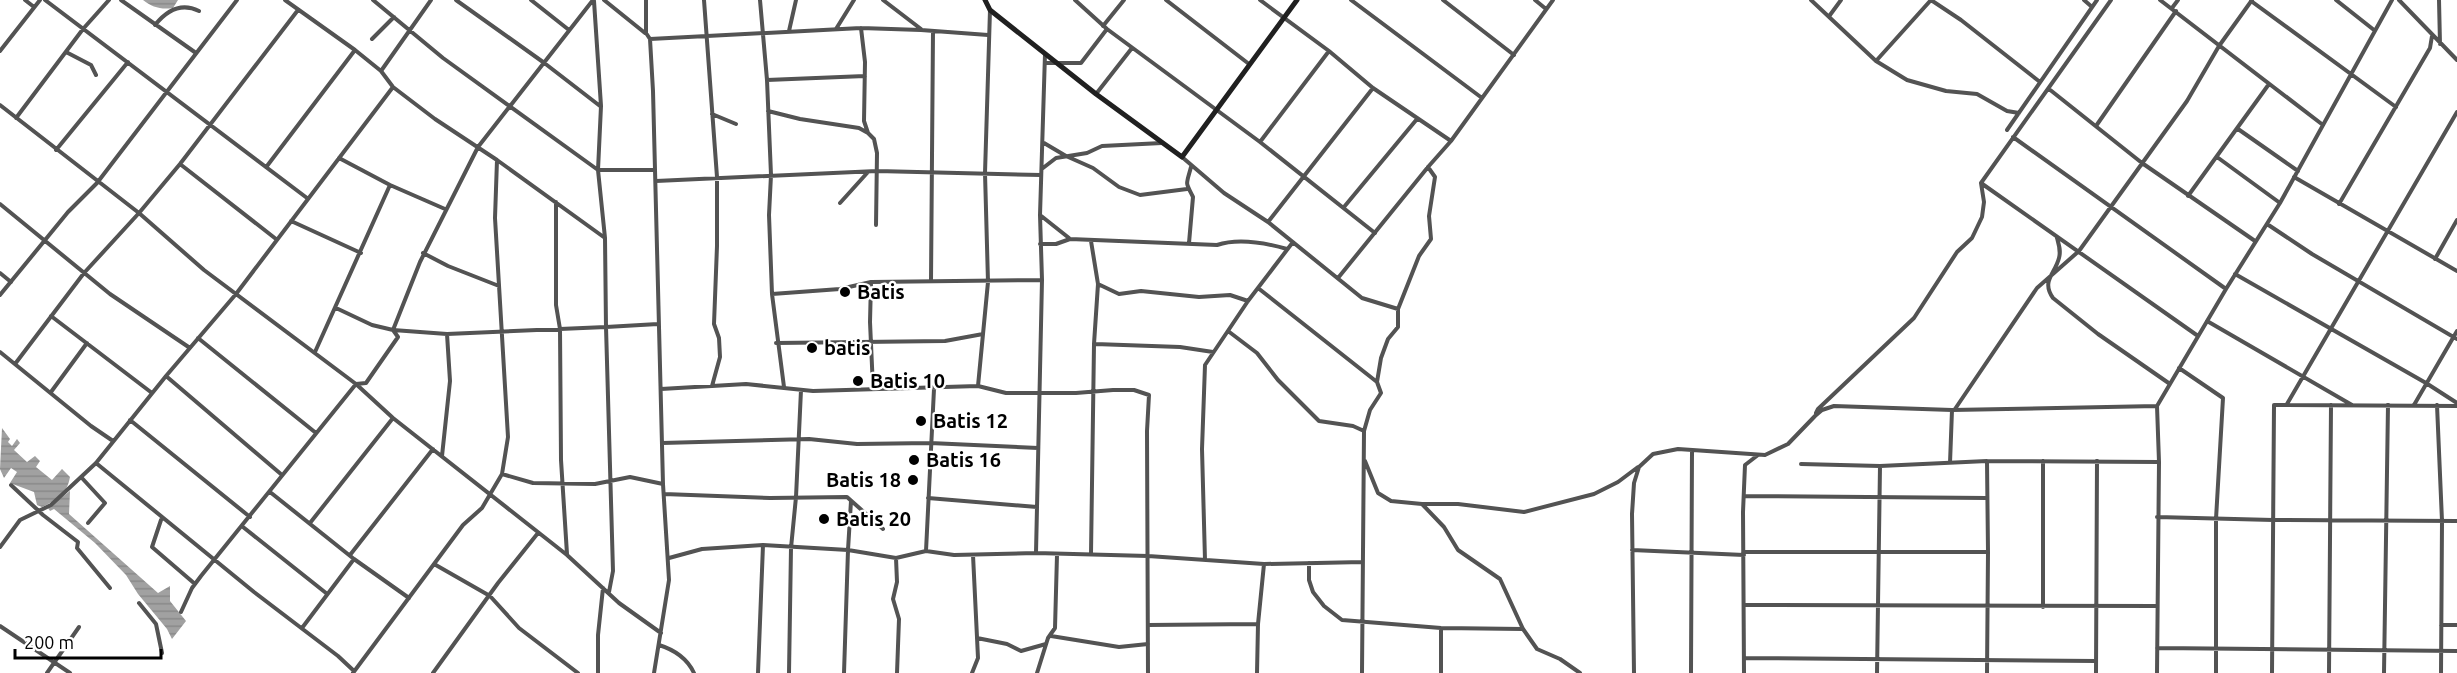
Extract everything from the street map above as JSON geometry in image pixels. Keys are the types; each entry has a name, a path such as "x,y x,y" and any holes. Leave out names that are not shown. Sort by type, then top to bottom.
{"street":[{"path":"25,0 34,7"},
{"path":"0,51 40,0"},
{"path":"45,0 307,198"},
{"path":"16,118 83,29 109,0"},
{"path":"121,0 196,53"},
{"path":"0,295 68,212 97,183 237,0"},
{"path":"285,0 355,50 381,71 393,87 435,119 478,147 604,238"},
{"path":"373,0 409,31 508,106 598,170 654,170"},
{"path":"381,71 431,0"},
{"path":"456,0 601,106"},
{"path":"531,0 569,30"},
{"path":"393,330 423,254 478,147 508,106 594,0"},
{"path":"594,0 601,106 598,170 604,238 612,571 609,592"},
{"path":"604,0 646,33 650,39 655,137 663,484 669,558 667,600 654,673"},
{"path":"646,0 646,33"},
{"path":"704,0 717,177 714,324 719,338 720,357 712,386"},
{"path":"760,0 768,80 772,294 776,342 784,387"},
{"path":"789,31 796,0"},
{"path":"836,29 854,0"},
{"path":"883,0 921,30"},
{"path":"985,0 990,10 1045,54 1182,157 1224,193 1268,222 1362,298 1398,309"},
{"path":"1075,0 1132,48 1260,142 1375,233"},
{"path":"1046,63 1081,63 1124,0"},
{"path":"1166,0 1249,64"},
{"path":"1260,0 1329,51 1373,88 1451,141"},
{"path":"1182,157 1297,0"},
{"path":"1351,0 1482,98"},
{"path":"1443,0 1514,55"},
{"path":"1534,0 1546,9"},
{"path":"1338,278 1428,166 1451,141 1553,0"},
{"path":"1812,0 1876,62 1906,80 1946,91 1977,94 2007,111 2019,113"},
{"path":"1830,15 1841,0"},
{"path":"1876,62 1931,0 2040,82"},
{"path":"2084,0 2092,7"},
{"path":"2007,130 2097,0"},
{"path":"1815,416 1818,409 1914,318 1957,252 1972,238 1982,217 1984,202 1981,183 2110,0"},
{"path":"2160,0 2323,125"},
{"path":"2096,126 2174,10 2178,0"},
{"path":"2336,0 2374,30"},
{"path":"2157,673 2159,462 2157,406 2280,203 2391,0"},
{"path":"2399,0 2457,60"},
{"path":"2439,0 2440,44"},
{"path":"1950,463 1953,410 2037,288 2079,251 2111,208 2187,101 2219,46 2252,1 2396,107"},
{"path":"155,25 165,13 176,8 188,7 199,11"},
{"path":"15,364 84,273 180,164 298,10"},
{"path":"978,386 988,282 985,173 990,10"},
{"path":"372,39 394,17"},
{"path":"650,39 861,28 988,35"},
{"path":"861,28 864,121 868,133"},
{"path":"931,281 933,31"},
{"path":"2339,204 2430,48 2432,36"},
{"path":"1096,94 1132,48"},
{"path":"267,167 355,50"},
{"path":"1260,142 1329,51"},
{"path":"66,52 91,65 96,75"},
{"path":"1036,554 1042,280 1040,215 1045,54"},
{"path":"56,150 128,62"},
{"path":"768,80 864,76"},
{"path":"2188,196 2269,84"},
{"path":"0,548 20,520 61,497 96,463 236,294 393,87"},
{"path":"1268,222 1373,88"},
{"path":"2048,89 2142,163 2255,241"},
{"path":"0,105 97,183 139,213 204,270 356,384 432,449 567,555 619,603 661,633"},
{"path":"768,111 800,119 859,128 874,139 877,171 876,225"},
{"path":"2286,405 2457,112"},
{"path":"711,114 736,124"},
{"path":"1344,207 1417,119"},
{"path":"2238,129 2298,171"},
{"path":"2013,137 2226,289"},
{"path":"1044,143 1093,168 1119,187 1140,195 1187,189"},
{"path":"1042,169 1056,158 1087,153 1102,146 1162,143"},
{"path":"2217,157 2280,203"},
{"path":"339,158 390,185 445,209"},
{"path":"96,463 302,628 353,672 463,525 482,508 502,474 508,437 495,218 496,160"},
{"path":"180,164 276,239"},
{"path":"1362,673 1364,431 1370,410 1381,393 1377,382 1381,358 1389,339 1398,327 1398,309 1419,256 1431,239 1429,216 1435,177 1428,166"},
{"path":"1189,243 1193,197 1187,189 1191,167"},
{"path":"656,181 869,171 1041,175"},
{"path":"840,203 869,171"},
{"path":"2294,177 2457,271"},
{"path":"1981,183 2198,336"},
{"path":"315,352 390,185"},
{"path":"556,202 556,305 560,329 561,460 567,555"},
{"path":"0,204 118,300 190,348"},
{"path":"1040,215 1070,239"},
{"path":"2435,259 2457,220"},
{"path":"291,221 361,253"},
{"path":"2267,224 2312,254 2455,338"},
{"path":"2056,237 2060,250 2059,260 2049,279 2048,291 2053,298 2098,334 2170,384"},
{"path":"1040,244 1056,244 1070,239 1216,246 1226,242 1258,242 1287,249"},
{"path":"1091,241 1098,284 1094,344 1092,554"},
{"path":"1204,560 1205,365 1248,301 1293,242"},
{"path":"423,254 499,286"},
{"path":"0,273 11,282"},
{"path":"2235,274 2426,383 2457,405"},
{"path":"772,294 840,289 871,282 1042,280"},
{"path":"871,282 870,343 873,388"},
{"path":"1098,284 1119,294 1141,291 1199,297 1230,295 1248,301"},
{"path":"1258,288 1377,382"},
{"path":"336,308 372,325 393,330 447,334 658,324"},
{"path":"51,316 152,393"},
{"path":"2207,321 2353,405"},
{"path":"181,612 195,584 214,559 243,527 356,384 366,383 398,337 393,330"},
{"path":"1228,331 1257,353 1278,380 1319,421 1353,426 1364,431"},
{"path":"2414,405 2457,331"},
{"path":"442,457 450,381 447,334"},
{"path":"776,342 945,341 983,334"},
{"path":"198,338 316,433"},
{"path":"51,392 87,343"},
{"path":"1094,344 1180,347 1213,352"},
{"path":"0,352 91,426 113,441"},
{"path":"2179,368 2223,398 2216,519 2216,673"},
{"path":"166,376 282,475"},
{"path":"661,389 746,384 801,390 934,389 978,386 1006,393 1134,390 1149,394 1148,673"},
{"path":"926,551 934,389"},
{"path":"789,673 791,548 801,390"},
{"path":"2272,673 2274,405 2457,405"},
{"path":"2329,673 2331,405"},
{"path":"2384,673 2388,405"},
{"path":"2437,405 2442,522 2441,673"},
{"path":"1364,454 1367,469 1378,492 1391,501 1458,504 1524,512 1594,494 1617,482 1653,454 1678,449 1765,455 1788,444 1822,410 1834,406 1953,410 2157,406"},
{"path":"310,523 393,417"},
{"path":"130,420 250,517"},
{"path":"662,443 809,439 857,444 930,443 1038,448"},
{"path":"302,628 432,449"},
{"path":"1691,673 1692,450"},
{"path":"1744,673 1745,465 1759,454"},
{"path":"1801,464 1880,466 1987,461 2159,462"},
{"path":"1986,673 1987,461"},
{"path":"2043,461 2043,607"},
{"path":"2096,673 2097,461"},
{"path":"1634,673 1632,549 1634,483 1638,466"},
{"path":"1877,673 1880,466"},
{"path":"502,474 533,483 610,482 630,477 663,484"},
{"path":"81,477 105,503 88,523"},
{"path":"11,485 78,542 77,548 110,588"},
{"path":"270,492 352,557 409,597"},
{"path":"664,494 770,498 847,497 883,529"},
{"path":"1744,496 1987,498"},
{"path":"928,498 1037,507"},
{"path":"844,673 852,501"},
{"path":"1422,504 1444,527 1458,550 1500,579 1522,629 1536,649 1560,658 1580,673"},
{"path":"2157,517 2457,521"},
{"path":"161,520 152,547 195,584"},
{"path":"243,527 327,593"},
{"path":"433,673 498,583 538,533"},
{"path":"669,558 702,549 763,545 848,550 896,558 926,551 973,555 1148,556 1264,564 1363,562"},
{"path":"758,673 763,545"},
{"path":"1632,549 1744,553 1988,552"},
{"path":"972,673 978,658 973,555"},
{"path":"1037,673 1046,644 1055,628 1057,555"},
{"path":"896,558 897,582 893,599 899,619 897,673"},
{"path":"1310,563 1309,580 1313,592 1324,606 1342,620 1362,624 1441,628 1522,629"},
{"path":"434,564 490,596 519,628 576,673"},
{"path":"1257,673 1258,624 1264,564"},
{"path":"598,673 598,635 603,587"},
{"path":"139,603 156,624 162,653"},
{"path":"1744,605 2157,606"},
{"path":"1148,625 1258,624"},
{"path":"2441,625 2457,625"},
{"path":"0,626 70,673"},
{"path":"47,673 79,627"},
{"path":"1441,628 1441,673"},
{"path":"1051,636 1119,647 1148,644"},
{"path":"977,638 1007,644 1021,651 1046,644"},
{"path":"659,645 672,649 680,655 694,673"},
{"path":"2157,648 2457,651"},
{"path":"1745,658 2096,662"}],"shaded area":[{"path":"143,0 178,0 173,8 165,9"},
{"path":"2,428 12,446 17,439 20,443 14,450 27,462 35,456 40,461 36,467 52,480 62,469 70,477 64,492 57,499 42,507 37,505 34,492 10,483 17,472 11,468 4,478 0,469"},
{"path":"70,491 69,514 158,593 170,586 170,601 186,621 172,639 126,575 95,543 54,509 50,511 48,508"}],"place":[{"name":"Batis","path":"845,292"},
{"name":"batis","path":"812,348"},
{"name":"Batis 10","path":"858,381"},
{"name":"Batis 12","path":"921,421"},
{"name":"Batis 16","path":"914,460"},
{"name":"Batis 18","path":"913,480"},
{"name":"Batis 20","path":"824,519"}]}
